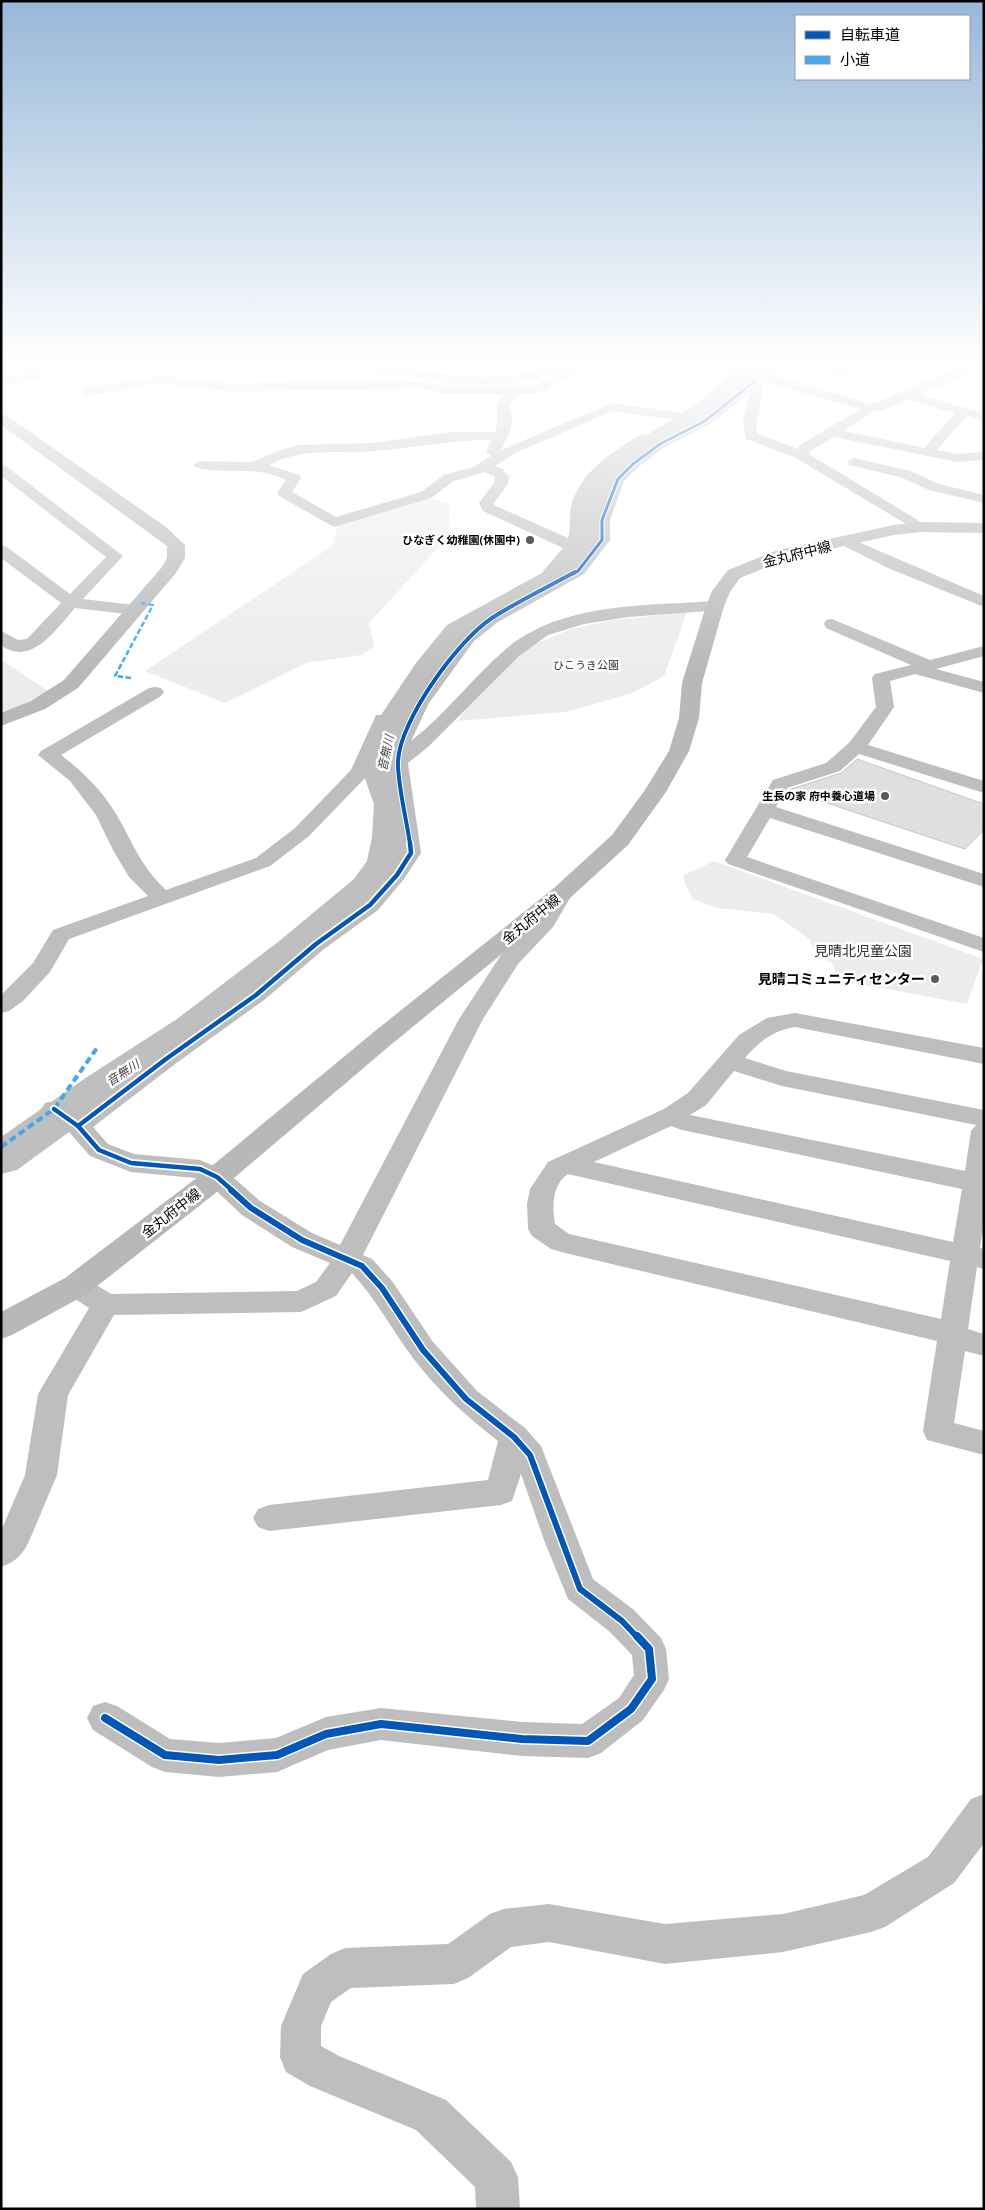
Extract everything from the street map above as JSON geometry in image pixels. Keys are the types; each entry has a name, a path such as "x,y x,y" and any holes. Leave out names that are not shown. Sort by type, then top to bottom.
{"street":[{"path":"1,720 38,705 71,684 170,569 176,558 176,545 160,531 67,465"},
{"path":"207,465 256,466 294,478 284,493 334,522 426,495 449,478 484,466 498,472 502,477 501,484 486,503 488,508 568,544 574,544"},
{"path":"550,571 558,565 574,544 579,506 588,486 604,465"},
{"path":"78,1126 166,1059 256,995 316,944 370,905 397,875 411,853 398,762 402,741 420,703 468,637 492,618 578,571 602,540 602,520 618,479 633,465"},
{"path":"817,465 922,526"},
{"path":"838,478 851,465"},
{"path":"868,465 906,474 934,487 984,499"},
{"path":"1,469 115,556 32,644 14,646 1,636"},
{"name":"金丸府中線","path":"1,1327 76,1286 216,1177 384,1037 562,893 620,840 655,792 679,751 689,718 692,683 715,606 720,591 734,574 784,554 847,542 894,530 922,526 984,528"},
{"path":"847,542 894,565 984,602"},
{"path":"5,558 72,603 135,610"},
{"path":"1,1006 15,996 42,968 61,936 263,862 302,832 367,772 398,762 421,743 513,652 542,631 582,619 628,612 715,606"},
{"path":"832,624 922,667 984,688"},
{"path":"982,653 881,678 885,706 875,724 856,747 833,767 780,784 735,860 984,945"},
{"path":"154,692 48,755 77,777 106,814 123,850 140,877 163,899"},
{"path":"367,772 383,718"},
{"path":"856,747 984,787"},
{"path":"765,810 984,881"},
{"path":"76,1286 106,1305 300,1301 326,1289 346,1261 471,1019 509,960 545,922 562,893"},
{"path":"984,1056 794,1020 775,1023 747,1040 697,1099 673,1115 565,1164 547,1177 538,1208 542,1229 560,1242 931,1327 984,1345"},
{"path":"729,1061 782,1078 984,1118"},
{"path":"54,1109 78,1126 100,1150 131,1163 200,1169 216,1177 250,1208 302,1240 346,1261 362,1266 382,1288 423,1350 466,1399 514,1437 530,1455 560,1540 580,1589 622,1621 649,1650 652,1679 631,1709 588,1741 522,1739 381,1724 326,1734 277,1754 219,1760 165,1756 105,1718"},
{"path":"673,1115 682,1122 979,1183"},
{"path":"984,1131 974,1257 953,1335 938,1431 984,1443"},
{"path":"565,1164 974,1257"},
{"path":"1,1554 14,1539 41,1475 53,1394 106,1305"},
{"path":"269,1518 502,1492 514,1437"},
{"path":"498,2209 496,2177 431,2115 325,2071 301,2057 301,2026 317,1988 345,1968 454,1964 504,1928 549,1922 665,1944 783,1933 871,1913 941,1870 984,1812"}],"green space":[{"path":"427,497 450,504 448,537 369,623 374,646 361,655 306,663 225,703 145,671 332,546 339,523"},
{"name":"ひこうき公園","path":"687,612 664,676 633,693 565,712 458,721 473,698 528,647 571,629 614,620"},
{"path":"1,660 48,691 10,713 1,715"},
{"name":"見晴北児童公園","path":"714,861 983,959 967,1004 839,980 832,963 815,953 810,940 773,914 717,908 693,899 684,881 684,875"}],"building":[{"name":"生長の家 府中養心道場","path":"857,759 984,804 984,830 965,849 788,790 841,773"}],"waterway":[{"name":"音無川","path":"1,1159 102,1087 192,1028 256,976 292,950 367,887 385,861 390,837 391,804 381,776 387,741 395,718 427,670 458,631 552,579 581,550 590,531 587,509 599,483 616,465"}],"marked path":[{"path":"131,678 115,676 153,605 141,603"},
{"path":"1,1147 54,1109 97,1048"}],"cycle path":[{"path":"78,1126 166,1059 256,995 316,944 370,905 397,875 411,853 398,762 402,741 420,703 468,637 492,618 578,571 602,540 602,520 608,501 618,479 632,465"},
{"path":"54,1109 78,1126 99,1150 131,1163 200,1169 217,1177 251,1208 302,1240 362,1266 382,1288 423,1350 466,1399 514,1437 530,1455 560,1540 580,1589 622,1621 649,1649 652,1679 631,1709 588,1741 522,1739 381,1724 326,1734 277,1755 219,1760 165,1755 105,1718"}],"place":[{"name":"ひなぎく幼稚園(休園中)","path":"530,540"},
{"name":"生長の家 府中養心道場","path":"885,796"},
{"name":"見晴コミュニティセンター","path":"935,979"}]}
